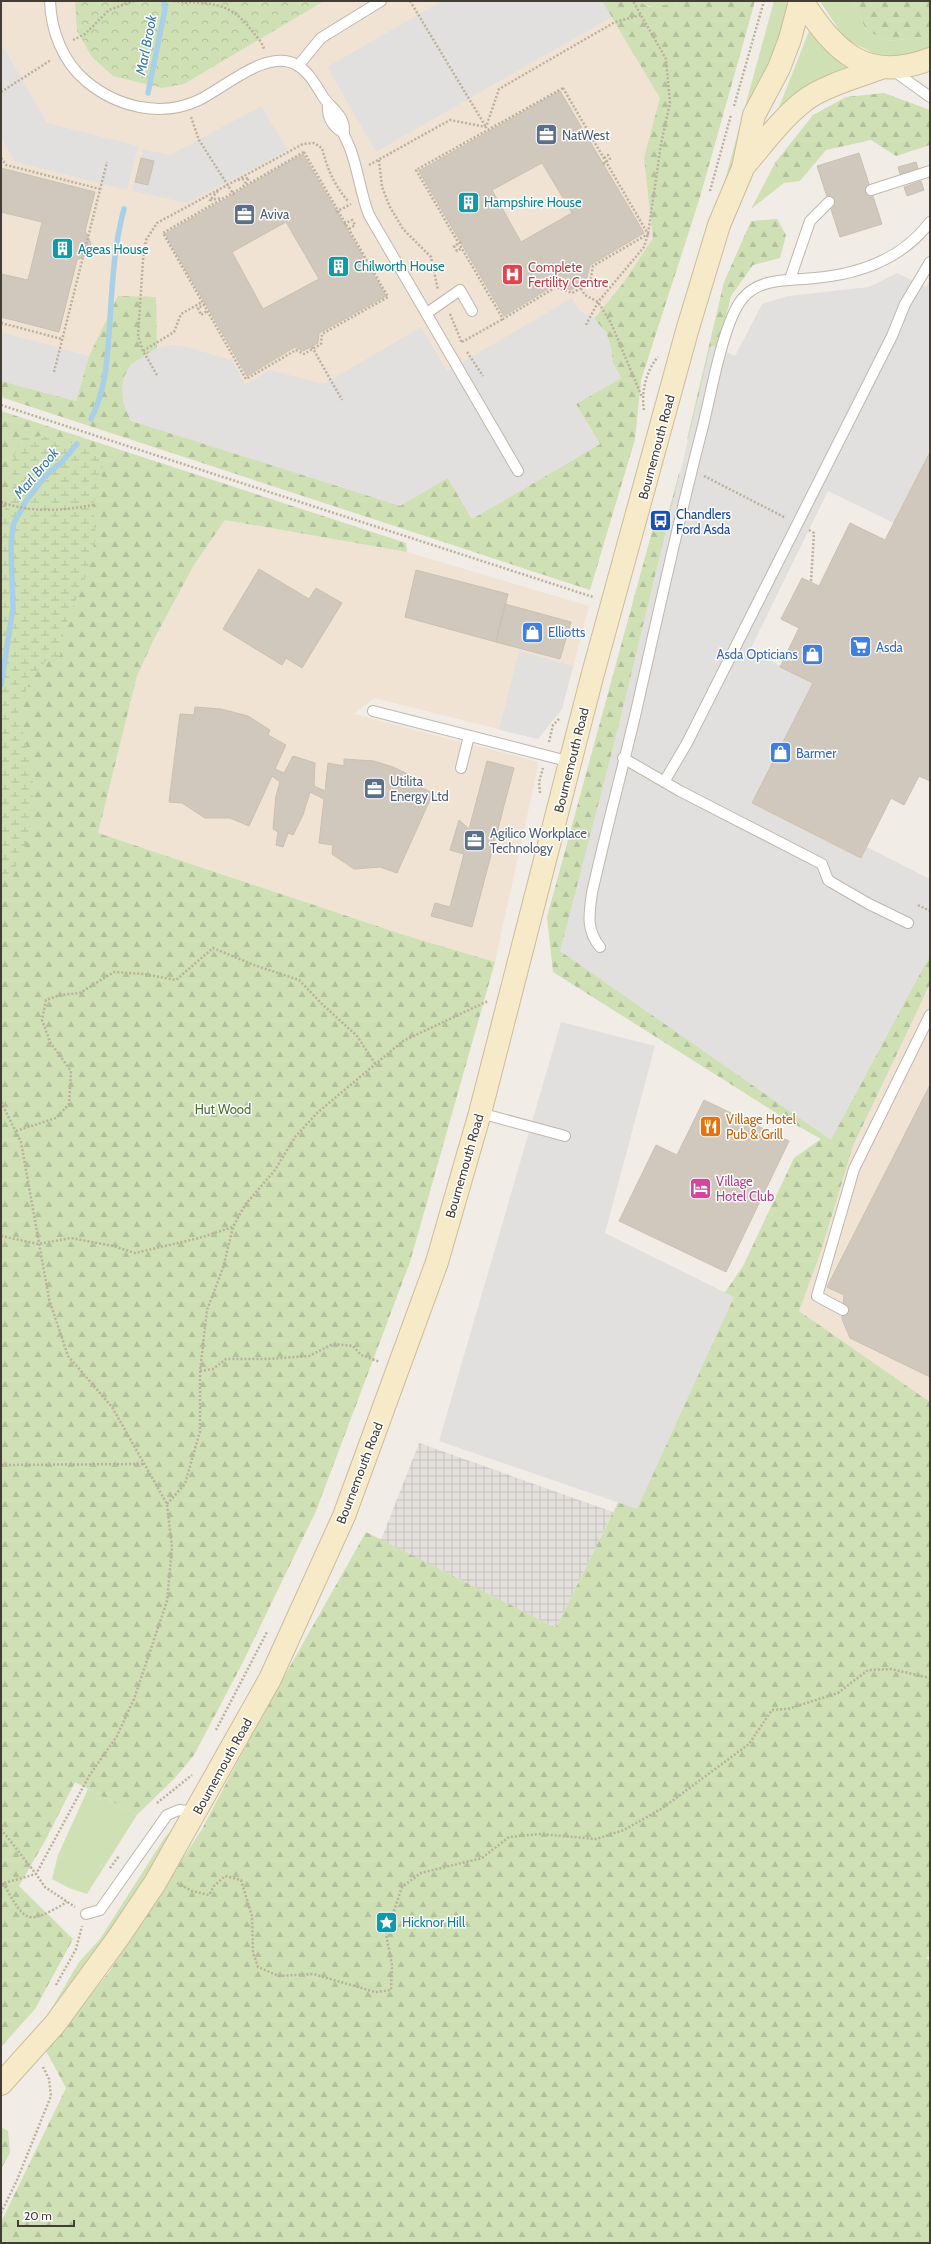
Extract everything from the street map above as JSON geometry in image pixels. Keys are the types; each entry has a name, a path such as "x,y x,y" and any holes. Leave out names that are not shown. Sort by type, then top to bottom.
{"street":[{"path":"801,1 826,36 841,50 885,68"},
{"name":"Bournemouth Road","path":"1,2084 55,2024 109,1950 160,1874 197,1812 270,1678 344,1516 437,1262 480,1112 594,670 687,332 719,225 743,168 754,115 779,68 790,39 801,1"},
{"name":"Bournemouth Road","path":"743,168 781,123 805,100 837,84 885,68 914,65 930,59"}],"lane":[{"path":"50,1 53,25 60,46 82,78 110,98 147,108 173,108 186,105 209,95 267,61 281,60 298,66 309,75 328,104 336,108 344,124 344,133 350,146 360,191 369,215 518,471"},
{"path":"298,66 321,38 381,1"},
{"path":"885,68 930,97"},
{"path":"871,190 930,171"},
{"path":"790,279 810,222 829,202"},
{"path":"600,947 590,930 588,915 623,758 635,717 719,358 735,313 742,300 755,287 769,282 843,274 877,265 902,250 922,232 930,222"},
{"path":"664,782 687,743 798,524 892,336 905,304 930,262"},
{"path":"427,313 460,290 472,311"},
{"path":"373,711 571,762"},
{"path":"461,768 469,736"},
{"path":"623,758 664,782 822,864 828,880 869,904 908,923"},
{"path":"843,1310 817,1296 854,1169 930,1015"},
{"path":"480,1112 565,1136"},
{"path":"86,1914 100,1910 167,1814 179,1810 197,1812"}],"path":[{"path":"1,92 50,62 60,46 85,34 109,10 134,1"},
{"path":"173,1 225,5 237,12 263,46 267,61"},
{"path":"410,1 488,131"},
{"path":"586,325 598,302 644,247 648,234 661,144 670,103 666,58 632,1"},
{"path":"708,196 764,1"},
{"path":"486,126 499,89 615,22 641,15"},
{"path":"503,319 416,170 563,88 648,234"},
{"path":"186,105 198,140 228,184 233,194"},
{"path":"357,172 450,120 486,126"},
{"path":"157,375 143,351 138,336 143,260 146,240 157,223 303,144 314,142 322,148 325,163 336,187 352,206"},
{"path":"304,152 388,297 322,334 321,344 304,354 296,350 246,379 163,233 241,188 304,152"},
{"path":"603,164 610,159 608,155 604,158"},
{"path":"1,158 6,165 100,189"},
{"path":"379,160 382,187 390,207 403,229 431,257 435,284 440,296"},
{"path":"54,372 108,162"},
{"path":"236,180 249,178 241,188"},
{"path":"219,189 210,200 224,198"},
{"path":"344,224 352,220 355,225 349,229"},
{"path":"462,342 556,287 572,293 580,287 590,283 593,266 648,234"},
{"path":"461,242 454,246 457,251 462,248"},
{"path":"580,287 585,295 598,302 616,333 642,398 644,411"},
{"path":"143,351 174,332 180,314 204,303"},
{"path":"204,303 198,308 202,315 207,311"},
{"path":"448,308 462,342 482,376"},
{"path":"1,323 62,339"},
{"path":"312,348 342,400"},
{"path":"642,398 651,364 661,353"},
{"path":"1,405 595,598 597,590"},
{"path":"692,473 704,476 814,533 811,582"},
{"path":"1,502 19,508 68,510 93,505"},
{"path":"541,798 539,782 553,725 564,714"},
{"path":"918,905 930,911"},
{"path":"16,1131 56,1118 69,1104 71,1071 50,1042 42,1020 46,1000 60,995 80,993 114,972 144,974 176,980 213,948 254,965 299,980 322,1004 357,1036 376,1064"},
{"path":"168,1504 185,1484 200,1431 200,1371 207,1310 224,1268 233,1227 245,1205 275,1170 295,1137 317,1113 403,1041 490,1000 489,1007"},
{"path":"1,1102 21,1142 49,1299 68,1356 112,1407 168,1504 172,1548 168,1601 134,1699 117,1736 89,1776 36,1874 2,1884 19,1910 28,1917 41,1918 67,1902"},
{"path":"1,1236 38,1244 71,1238 113,1246 135,1253 198,1238 233,1227"},
{"path":"200,1371 213,1369 226,1359 268,1360 309,1356 332,1344 354,1346 361,1355 382,1363"},
{"path":"379,1370 384,1357"},
{"path":"1,1465 144,1464"},
{"path":"214,1733 268,1630"},
{"path":"160,1874 192,1891 209,1895 214,1886 225,1876 241,1880 252,1916 253,1953 258,1968 279,1976 313,1974 375,1992 391,1990 392,1965 386,1934 402,1887 421,1873 482,1858 509,1837 540,1834 596,1839 624,1830 661,1809 749,1744 772,1710 788,1709 838,1693 868,1670 891,1669 930,1678"},
{"path":"156,1804 161,1798 192,1774 196,1768"},
{"path":"1,1829 45,1887 86,1914 76,1949 55,1988"},
{"path":"109,1871 121,1853"},
{"path":"1,2212 17,2180 51,2096 49,2079 45,2069 30,2052"}],"shaded area":[{"path":"1,1 755,1 700,197 641,380 635,439 590,590 1,397"},
{"path":"442,1 602,1 612,17 376,152 327,67"},
{"path":"1,43 47,123 138,146 127,190 15,162 1,138"},
{"path":"261,106 288,150 187,203 132,191 143,149 170,155"},
{"path":"897,273 926,287 930,279 930,452 894,523 828,491 750,650 813,683 752,803 861,858 867,847 930,879 930,955 831,1140 560,951 618,728 711,345 735,356 762,304 788,296 869,287"},
{"path":"572,298 580,311 594,319 606,332 611,348 613,363 621,378 576,404 600,444 472,519 448,478 400,506 131,421 124,405 122,389 124,377 131,364 157,348 170,345 183,346 232,360 245,384 270,370 324,384 421,327 447,371"},
{"path":"1,332 89,356 76,401 1,381"},
{"path":"225,520 407,552 589,606 562,709 538,739 374,698 354,714 539,762 495,962 404,935 98,833 137,676 153,641 194,565"},
{"path":"519,651 573,666 562,709 538,739 499,730"},
{"path":"930,986 930,1402 799,1311 850,1154 906,1030"},
{"path":"561,1022 655,1046 605,1233 734,1297 637,1509 439,1441"},
{"path":"419,1443 613,1512 556,1628 381,1540"}],"green space":[{"path":"75,1 324,1 184,84 162,88 113,76 92,57 77,31"},
{"path":"602,1 637,1 649,7 675,4 678,1 755,1 700,197 641,380 635,439 590,590 1,397 1,381 76,401 89,356 118,296 156,297 157,348 140,359 128,370 123,384 124,405 448,478 472,519 600,444 576,404 621,378 613,363 611,348 606,332 594,319 624,282 653,238 644,158 660,98"},
{"path":"637,1 678,1 669,6 658,7 646,5"},
{"path":"774,1 786,1 788,9 786,35 717,209"},
{"path":"820,1 852,1 867,31 889,41 930,36 930,53 890,61 845,39"},
{"path":"852,1 930,1 930,36 889,41 867,31"},
{"path":"809,31 813,31 827,51 852,70 774,120"},
{"path":"884,93 930,110 930,145 896,156 871,140 826,150 800,181 784,183 775,163 813,115 846,97"},
{"path":"775,163 784,183 751,209"},
{"path":"777,219 786,235 780,258 753,265 731,296 695,441 687,439 724,282 751,221"},
{"name":"Hut Wood","path":"1,411 406,543 407,552 225,520 194,565 153,641 137,676 98,833 404,935 495,962 410,1262 316,1511 242,1664 194,1755 176,1777 137,1815 75,1782 45,1841 19,1886 73,1939 35,2009 1,2047"},
{"path":"42,436 77,444 103,460 102,475 93,505 96,537 85,578 63,631 60,656 45,661 30,681 18,712 29,756 34,789 28,838 14,871 1,881 1,520 12,492 12,460 22,438"},
{"path":"679,473 687,477 591,868 845,1112 930,955 930,984 853,1146 821,1251 799,1311 930,1402 930,1956 926,1958 930,1960 930,2243 1,2243 1,2222 66,2088 46,2051 109,1972 202,1829 259,1721 366,1532 556,1628 713,1310 743,1266 794,1158 821,1139 789,1121 553,972 547,917 653,528 665,525"},
{"path":"88,1789 137,1815 87,1894 69,1888 52,1879 58,1855"},
{"path":"171,1831 174,1836 139,1894 43,2023 79,1962 100,1939 165,1837"},
{"path":"1,2127 8,2131 10,2153 1,2169"}],"building":[{"name":"Hampshire House","path":"560,91 644,233 590,265 586,281 571,290 556,284 504,316 419,171","holes":["542,163 572,213 521,242 492,190"]},
{"path":"859,153 882,224 840,237 817,166"},
{"name":"Chilworth House","path":"303,154 386,296 319,333 318,343 303,351 295,347 247,376 165,234","holes":["286,222 319,279 263,309 232,252"]},
{"path":"141,158 154,161 148,185 135,182"},
{"path":"916,162 919,172 901,177 898,167"},
{"name":"Ageas House","path":"1,168 95,192 85,231 91,243 88,254 77,260 59,332 1,317 1,274 28,280 42,222 1,212"},
{"path":"921,181 924,190 907,196 904,187"},
{"name":"Asda","path":"930,452 930,781 919,776 904,805 891,798 861,858 752,803 813,683 780,667 799,628 781,619 802,578 819,586 850,523 885,540"},
{"path":"259,569 309,599 316,588 342,603 302,668 286,658 282,665 223,629"},
{"path":"416,570 508,594 496,642 405,617"},
{"name":"Elliotts","path":"505,604 571,622 560,659 496,642"},
{"name":"Utilita Energy Ltd","path":"195,707 221,709 248,716 270,730 268,735 286,745 275,769 284,773 293,756 315,763 314,786 325,791 328,763 344,766 344,759 374,761 393,767 418,779 416,785 433,793 397,873 380,867 354,869 332,854 333,845 319,843 324,799 310,792 303,815 293,835 288,833 283,847 276,845 278,832 273,829 276,796 280,782 272,776 249,826 230,818 205,818 182,803 169,802 180,714 194,715"},
{"name":"Agilico Workplace Technology","path":"487,761 514,768 472,927 431,916 435,903 450,907 464,854 450,850 459,820 469,829"},
{"path":"930,1085 930,1377 850,1338 842,1319 844,1295 827,1287"},
{"name":"Village Hotel Club","path":"704,1100 789,1141 726,1272 619,1221 656,1145 677,1155"}],"waterway":[{"name":"Marl Brook","path":"148,93 165,9 164,1"},
{"name":"Marl Brook","path":"91,419 96,409 104,377 115,255 124,209"},
{"name":"Marl Brook","path":"1,685 13,608 11,547 13,525 26,501 47,474 61,463 77,444"}],"place":[{"name":"NatWest","path":"546,135"},
{"name":"Hampshire House","path":"468,202"},
{"name":"Aviva","path":"244,214"},
{"name":"Ageas House","path":"63,249"},
{"name":"Chilworth House","path":"339,266"},
{"name":"Complete Fertility Centre","path":"513,274"},
{"name":"Chandlers Ford Asda","path":"661,521"},
{"name":"Elliotts","path":"533,632"},
{"name":"Asda","path":"860,647"},
{"name":"Asda Opticians","path":"813,654"},
{"name":"Barmer","path":"781,753"},
{"name":"Utilita Energy Ltd","path":"374,788"},
{"name":"Agilico Workplace Technology","path":"474,840"},
{"name":"Village Hotel Pub & Grill","path":"710,1126"},
{"name":"Village Hotel Club","path":"701,1188"},
{"name":"Hicknor Hill","path":"387,1922"}]}
